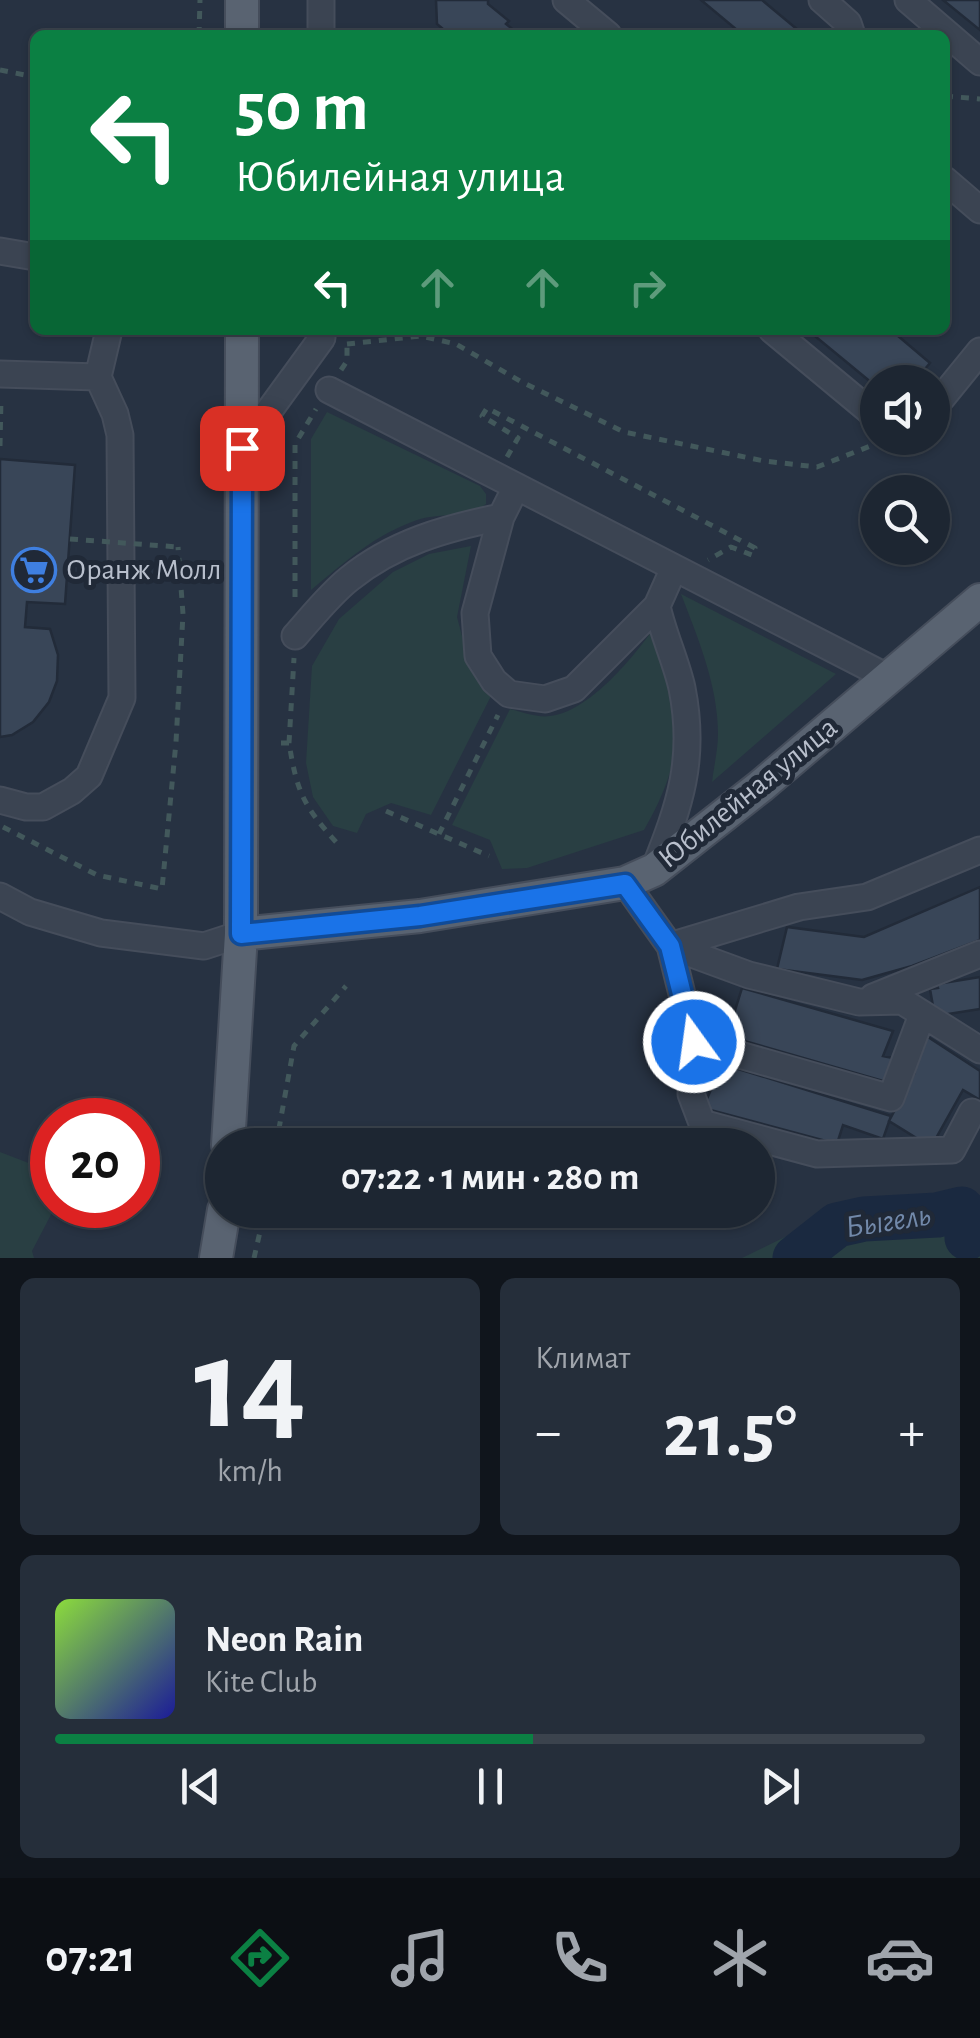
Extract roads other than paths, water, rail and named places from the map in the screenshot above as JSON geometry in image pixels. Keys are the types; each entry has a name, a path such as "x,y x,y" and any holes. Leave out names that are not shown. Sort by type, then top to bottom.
{"main road":[{"path":"242,0 242,30"},
{"path":"229,1128 241,934 242,335"},
{"name":"Юбилейная улица","path":"241,934 420,916 640,877 980,600"},
{"path":"216,1258 221,1228"}],"street":[{"path":"321,0 321,30"},
{"path":"566,0 602,30"},
{"path":"822,0 848,22 850,30"},
{"path":"908,0 943,30"},
{"path":"950,36 980,62"},
{"path":"950,184 980,210"},
{"path":"0,251 30,256"},
{"path":"0,800 43,807 72,791 88,776 122,698 120,436 115,414 98,377 107,335"},
{"path":"242,448 322,335"},
{"path":"778,335 860,403"},
{"path":"950,388 980,351"},
{"path":"1,374 98,377"},
{"path":"329,390 888,678"},
{"path":"516,487 501,518 476,613 478,656 508,694 545,699 574,689 657,606 674,568"},
{"path":"295,636 346,581 380,556 417,540 501,518"},
{"path":"657,606 681,686 688,737 685,786 640,877 670,946 694,1042 691,1094 702,1123 816,1154 952,1150 972,1112"},
{"path":"670,946 799,907 867,896 980,850"},
{"path":"0,896 30,912 101,933 204,946 241,934"},
{"path":"670,946 749,975 859,1002 902,1001 980,1050"},
{"path":"859,1002 980,954"},
{"path":"694,1042 891,1098 922,1015"}],"waterway":[{"name":"Быгель","path":"795,1258 837,1225 864,1219 937,1215 962,1209 969,1222 967,1238"}],"place":[{"name":"Оранж Молл","path":"34,570"}]}
